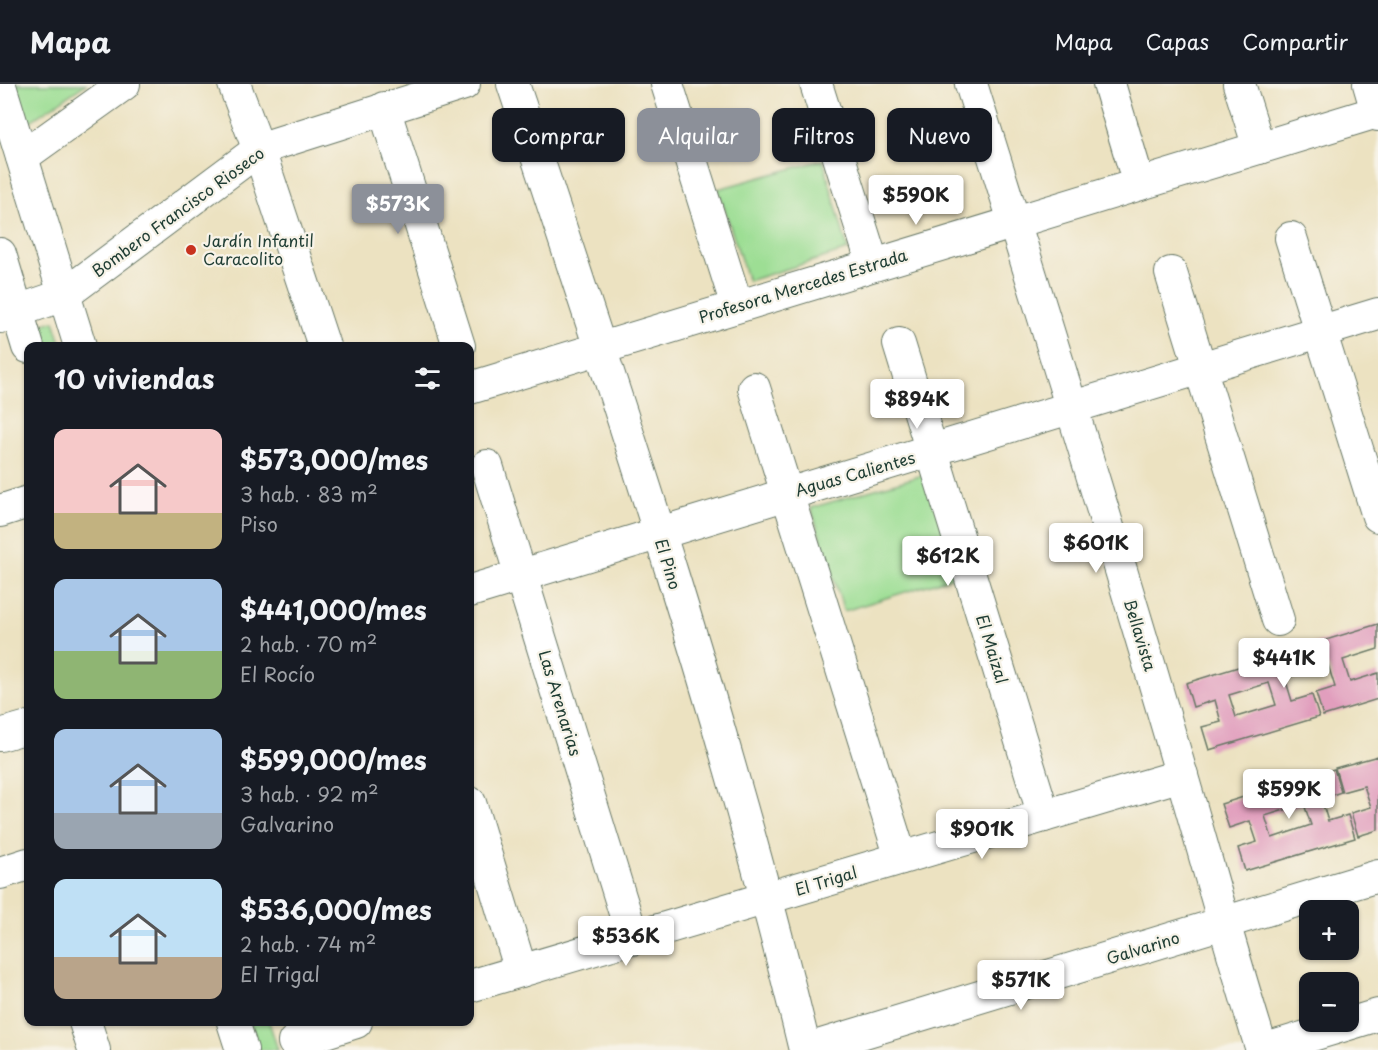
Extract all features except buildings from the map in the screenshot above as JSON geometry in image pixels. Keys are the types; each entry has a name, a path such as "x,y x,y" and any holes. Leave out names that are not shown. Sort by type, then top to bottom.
{"street":[{"path":"22,157 124,84"},
{"path":"234,84 259,150 323,342"},
{"name":"Bombero Francisco Rioseco","path":"9,314 64,295 259,150 286,138 464,84"},
{"name":"El Pino","path":"513,84 601,348 659,534 768,899 805,1050"},
{"path":"667,84 737,306"},
{"path":"816,84 873,265"},
{"name":"Bellavista","path":"971,84 1072,408 1182,775 1222,925 1263,1050"},
{"path":"1109,84 1139,184"},
{"path":"1239,84 1259,148"},
{"path":"0,86 79,342"},
{"name":"Profesora Mercedes Estrada","path":"474,384 601,348 1259,148 1375,104"},
{"path":"384,108 458,342"},
{"path":"1291,238 1378,516"},
{"path":"0,254 9,314 25,342"},
{"path":"1171,273 1278,620"},
{"name":"Aguas Calientes","path":"474,590 1378,314"},
{"name":"El Maizal","path":"899,344 1044,816"},
{"path":"754,388 901,858"},
{"name":"Las Arenarias","path":"487,466 633,939"},
{"path":"0,511 24,503"},
{"path":"0,735 24,727"},
{"name":"El Trigal","path":"474,985 1182,775"},
{"path":"474,816 521,971"},
{"path":"0,873 24,865"},
{"name":"Galvarino","path":"805,1050 1378,876"},
{"path":"1263,1050 1378,1015"},
{"path":"86,1026 93,1050"},
{"path":"234,1026 242,1050"},
{"path":"293,1038 340,1026"}],"green space":[{"path":"16,84 86,84 26,124"},
{"path":"816,162 824,162 848,250 748,281 718,189"},
{"path":"54,321 61,342 43,342 38,326"},
{"path":"930,473 960,575 844,611 811,508"},
{"path":"251,1026 270,1026 278,1050 259,1050"}],"place":[{"name":"Jardín Infantil Caracolito","path":"191,250"}]}
